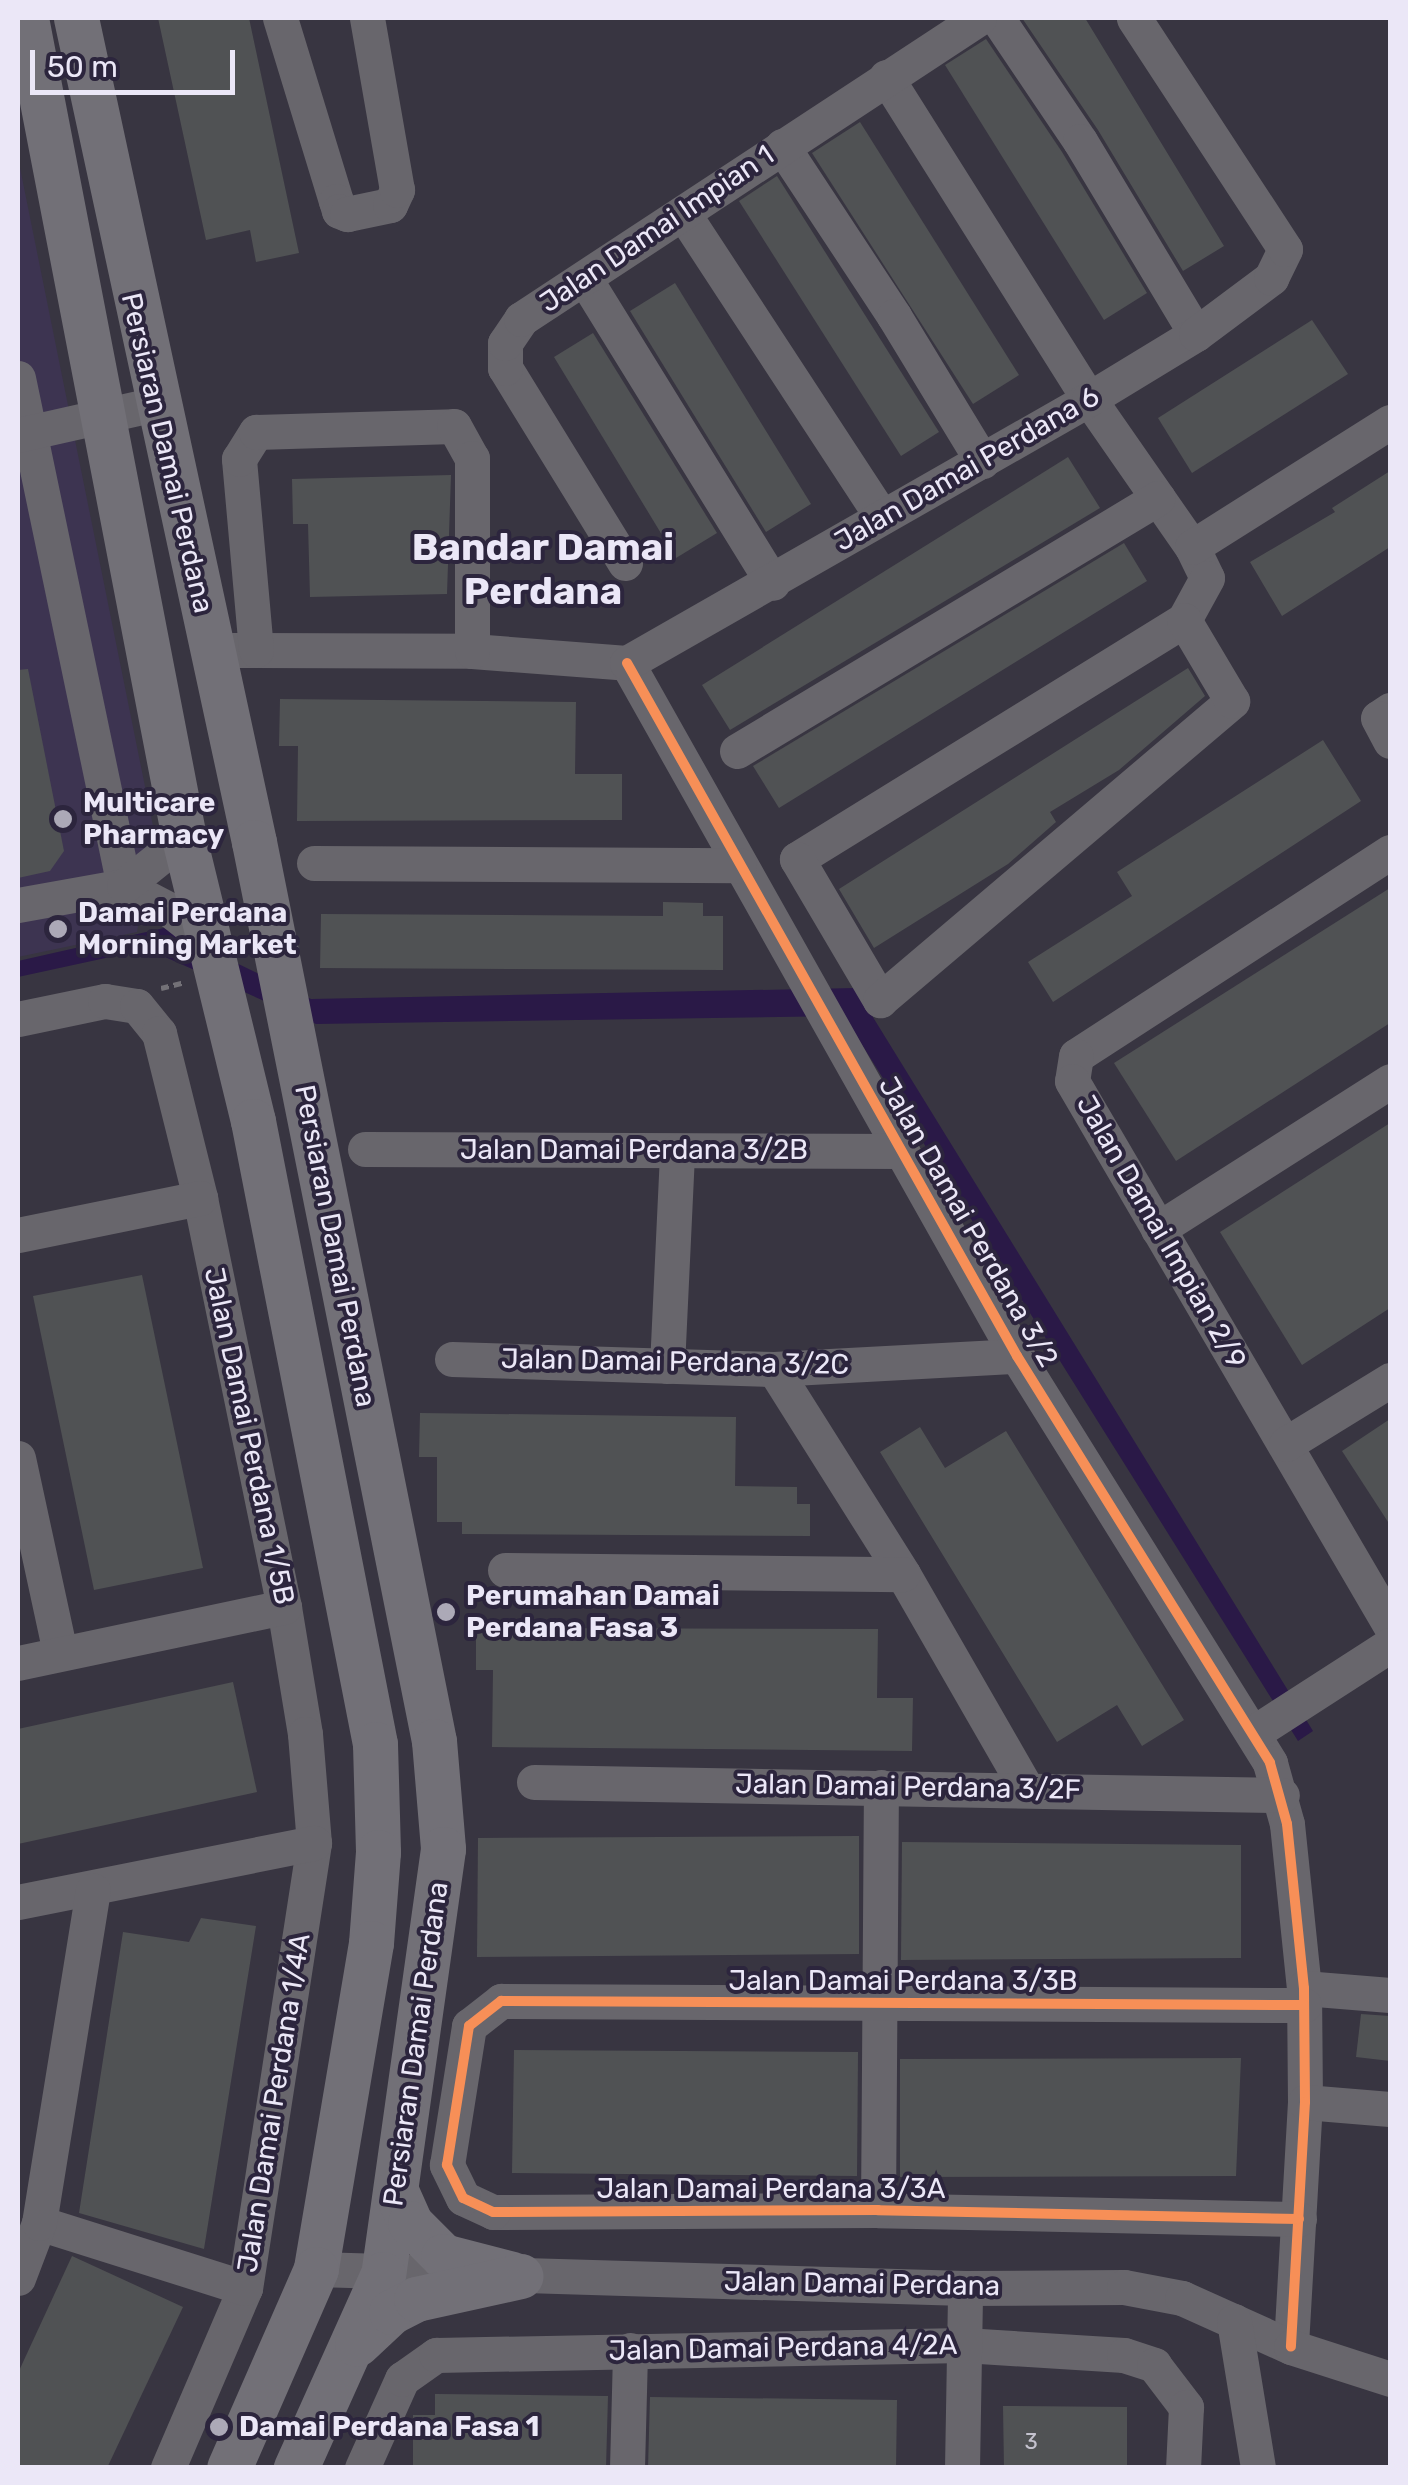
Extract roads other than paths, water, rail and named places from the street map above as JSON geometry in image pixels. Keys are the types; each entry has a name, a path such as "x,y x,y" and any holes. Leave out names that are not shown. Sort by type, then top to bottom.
{"main road":[{"name":"Persiaran Damai Perdana","path":"76,18 156,404 254,842 434,1741 443,1849 384,2274 296,2468"},
{"name":"Persiaran Damai Perdana","path":"24,25 184,838 252,1121 375,1744 378,1852 370,1943 316,2268 229,2468"},
{"path":"396,2191 410,2223 443,2256 521,2276"},
{"path":"347,2355 392,2312 416,2299 521,2276"}],"street":[{"path":"280,18 339,212 347,214 390,204 397,190 367,18"},
{"name":"Jalan Damai Impian 1","path":"625,564 505,368 506,343 522,319 978,18"},
{"path":"997,18 1080,141 1196,334"},
{"name":"Jalan Damai Perdana 6","path":"627,663 773,583 1088,399 1196,334 1271,278 1285,249 1134,18"},
{"path":"886,78 1088,399 1200,563"},
{"path":"782,146 894,316 982,461"},
{"path":"683,214 882,517"},
{"path":"586,279 773,583"},
{"path":"18,378 24,434 124,886 170,910 213,958"},
{"path":"24,434 156,404"},
{"path":"1184,620 1232,701 880,1000 797,859 1184,620 1200,563 1390,422"},
{"path":"256,650 239,460 256,432 454,426 472,458 472,651"},
{"path":"737,751 1158,498"},
{"path":"212,652 472,651 627,663"},
{"name":"Jalan Damai Perdana 3/2","path":"627,663 1017,1356 1280,1718 1282,1795 1304,1996 1305,2102 1291,2347"},
{"path":"18,905 124,886 184,838"},
{"name":"Jalan Damai Impian 2/9","path":"1390,852 1076,1056 1072,1081 1390,1625"},
{"path":"314,863 738,865"},
{"name":"Jalan Damai Perdana 1/5B","path":"18,1019 105,1001 148,1020 200,1198 284,1607 305,1734 314,1842"},
{"path":"1158,1229 1390,1081"},
{"name":"Jalan Damai Perdana 3/2B","path":"365,1150 902,1151"},
{"path":"666,1366 677,1151"},
{"path":"18,1235 200,1198"},
{"name":"Jalan Damai Perdana 3/2C","path":"452,1359 774,1370 1017,1356"},
{"path":"774,1370 904,1574 1026,1788"},
{"path":"1286,1444 1390,1380"},
{"path":"18,1458 60,1653"},
{"path":"506,1570 904,1574"},
{"path":"18,1663 284,1607"},
{"path":"1280,1718 1390,1645"},
{"name":"Jalan Damai Perdana 3/2F","path":"534,1782 1282,1795"},
{"path":"878,2210 881,1786"},
{"path":"18,1902 93,1890 314,1842"},
{"name":"Jalan Damai Perdana 1/4A","path":"168,2468 245,2288 314,1842"},
{"path":"18,2278 38,2222 93,1890"},
{"name":"Jalan Damai Perdana 3/3B","path":"501,2002 880,2004 1390,1995"},
{"name":"Jalan Damai Perdana 3/3A","path":"501,2002 469,2026 447,2165 463,2198 493,2212 878,2210 1300,2220"},
{"path":"1305,2102 1390,2109"},
{"path":"38,2222 245,2288"},
{"name":"Jalan Damai Perdana","path":"316,2268 384,2274 965,2288 1124,2287 1182,2298 1291,2347 1390,2379"},
{"path":"962,2468 965,2288"},
{"path":"1234,2322 1258,2468"},
{"name":"Jalan Damai Perdana 4/2A","path":"362,2468 402,2379 436,2355 964,2345 1124,2355 1154,2365 1186,2407 1182,2468"},
{"path":"627,2468 630,2350"}],"place":[{"name":"Multicare Pharmacy","path":"63,819"},
{"name":"Damai Perdana Morning Market","path":"58,929"},
{"name":"Perumahan Damai Perdana Fasa 3","path":"446,1612"},
{"name":"Damai Perdana Fasa 1","path":"219,2427"}],"district":[{"name":"Bandar Damai Perdana","path":"543,570"}]}
